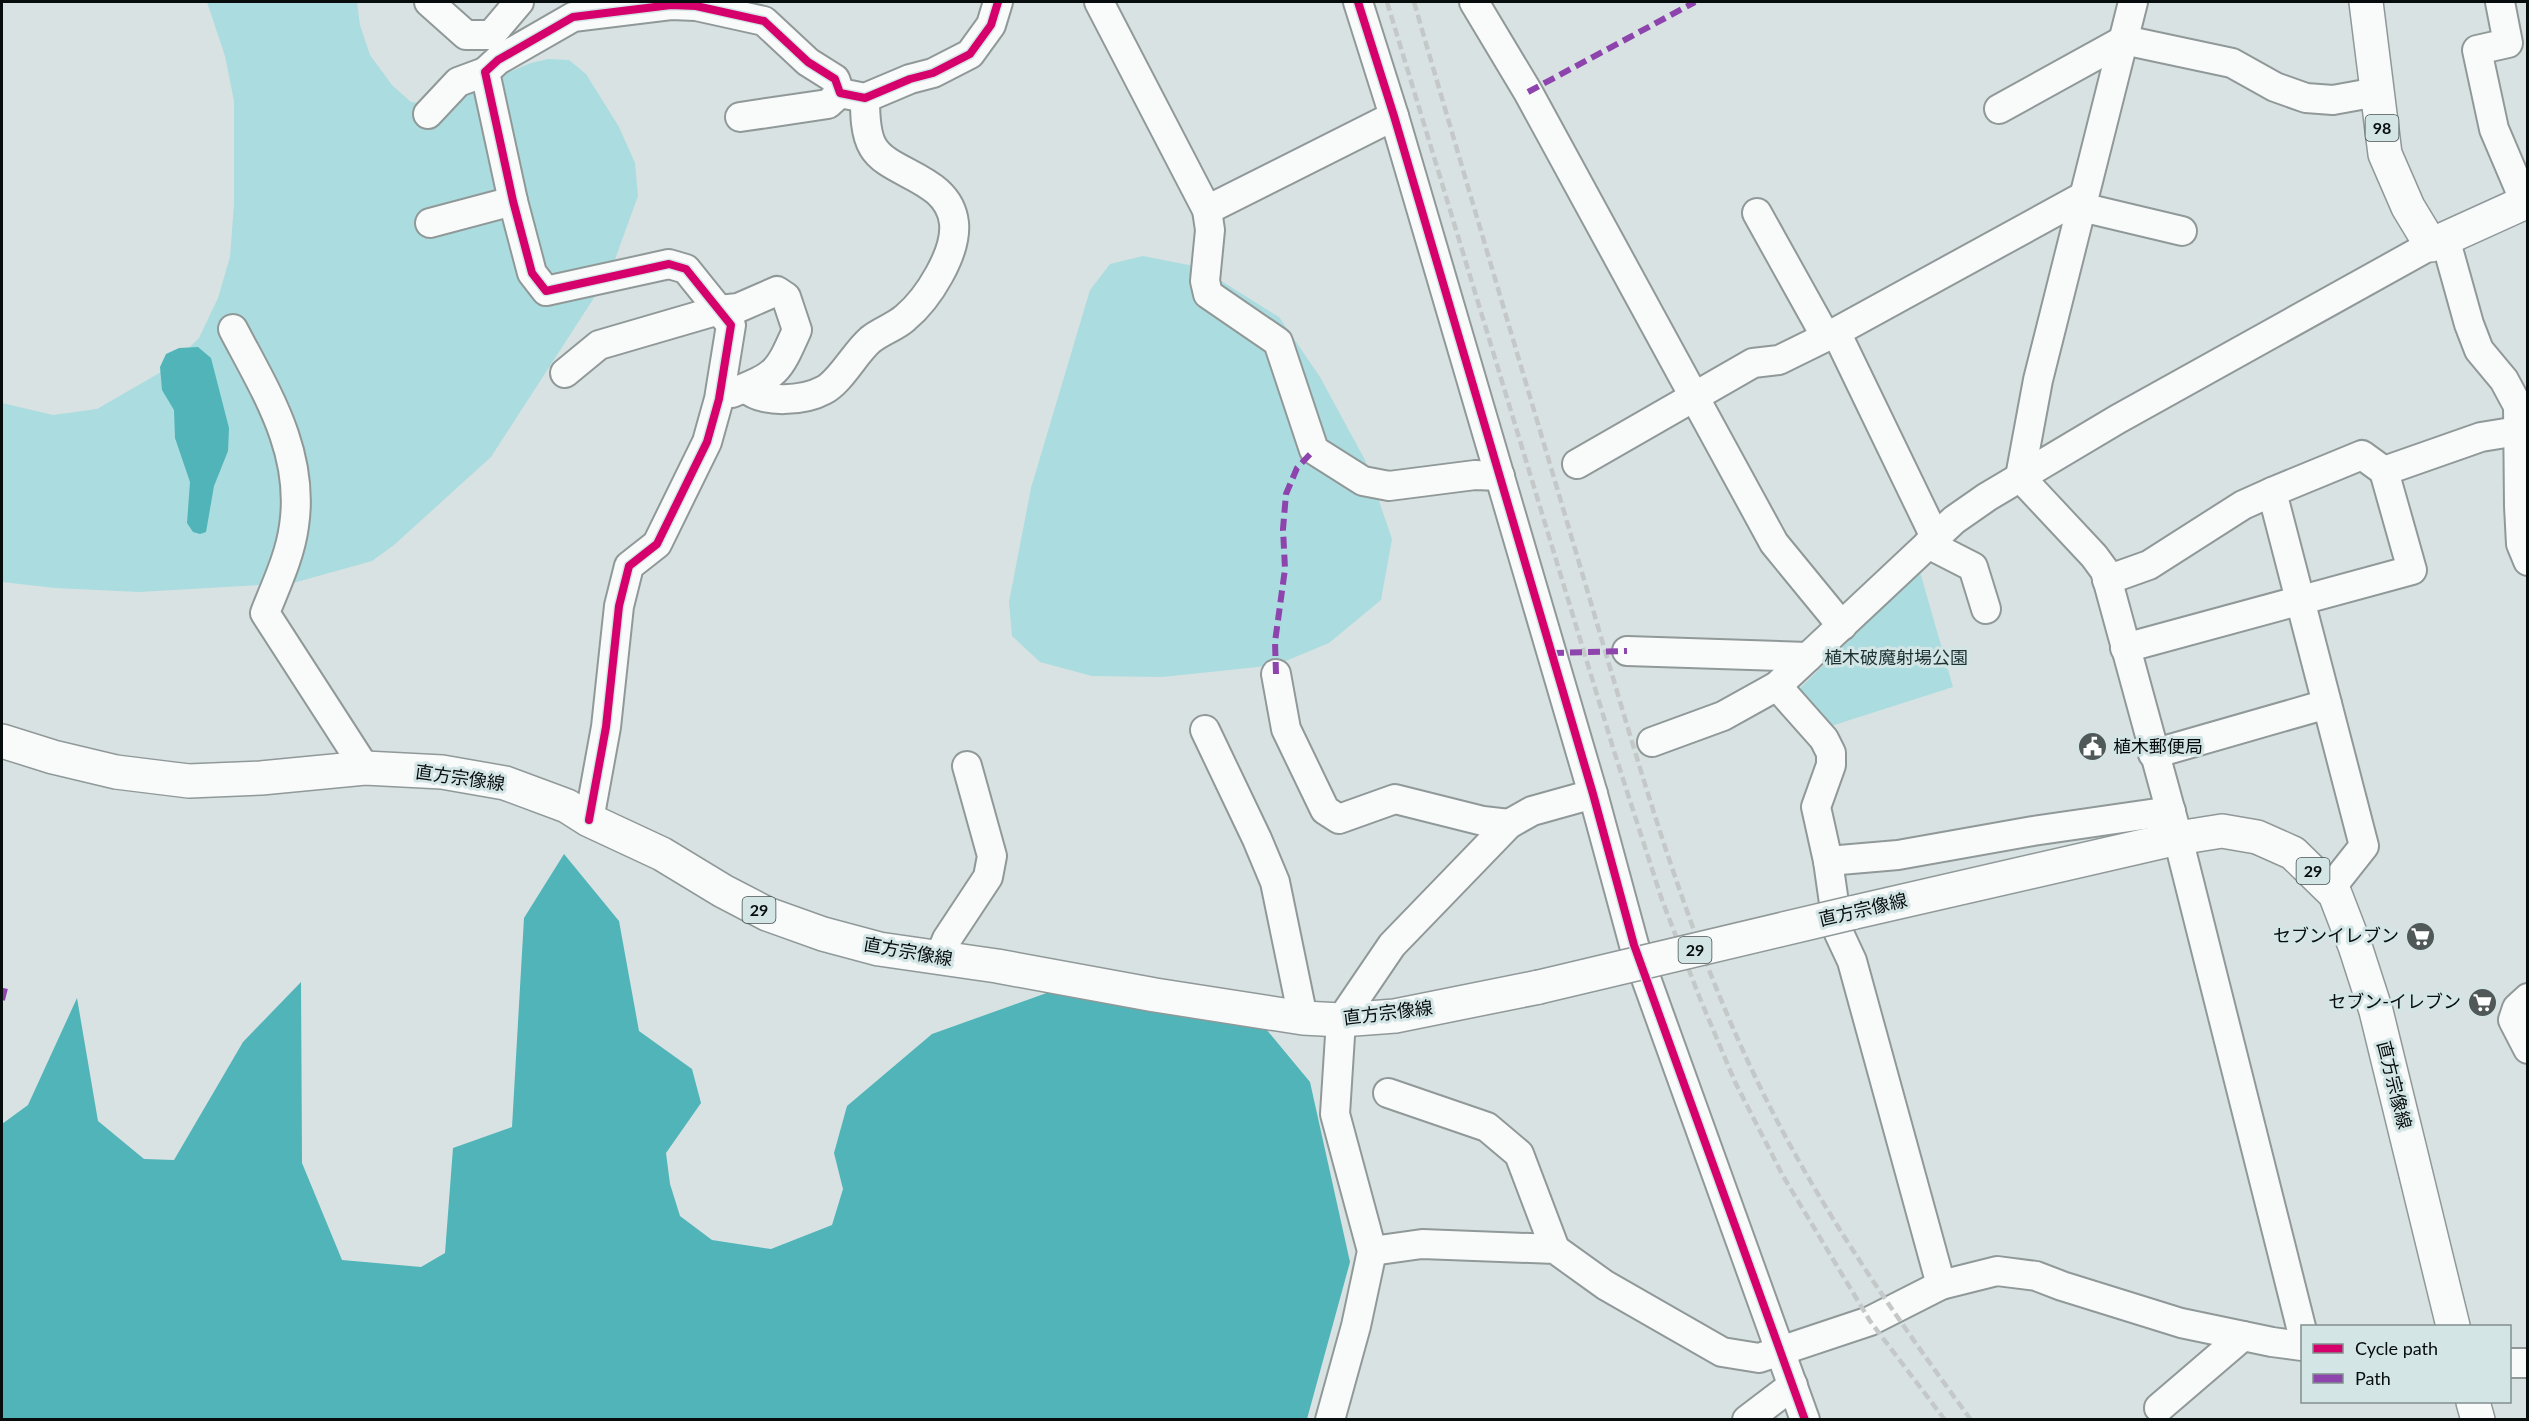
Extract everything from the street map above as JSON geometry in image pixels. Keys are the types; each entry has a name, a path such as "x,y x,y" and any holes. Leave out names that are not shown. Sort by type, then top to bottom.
{"main road":[{"name":"98","path":"2366,2 2385,154 2408,207 2438,241"},
{"path":"2438,241 2526,201"},
{"name":"直方宗像線","path":"2,741 52,757 116,772 189,781 261,778 365,768 442,772 505,783 567,806 590,820 662,854 723,891 767,914 823,934 868,946 939,958 1303,1018 1341,1020 1395,1016 1539,987 1851,913 2174,825 2257,837 2293,853 2335,894 2376,1011 2453,1325"},
{"path":"2474,1403 2478,1419"}],"street":[{"path":"429,2 466,35 491,35 519,2"},
{"path":"740,117 828,104 852,95 933,73 970,54 991,26 998,2"},
{"path":"1099,2 1207,210 1210,230 1205,281 1208,294 1278,342 1314,450 1363,482 1389,486 1474,475 1500,476"},
{"path":"1358,2 1500,476 1593,794 1634,945 1805,1419"},
{"path":"1474,2 1528,92 1774,543 1842,626"},
{"path":"2020,477 2038,381 2133,2"},
{"path":"2500,2 2508,43 2477,50 2494,129 2526,201"},
{"path":"428,114 458,82 485,72 498,60 573,16 671,5 696,6 764,21 808,62 835,79 852,95 866,120 872,146 882,158 919,177 941,195 954,222 952,238 943,266 932,288 905,318 871,339 848,363 838,378 824,390 774,400 752,393 746,388"},
{"path":"1999,109 2124,40 2232,63 2275,87 2306,98 2333,100 2377,92"},
{"path":"485,72 513,201 532,273 546,291 669,264 686,269 731,325 719,399 707,442 657,544 629,566 619,606 606,727 590,820"},
{"path":"1207,210 1394,116"},
{"path":"430,223 513,201"},
{"path":"1577,464 1753,363 1779,360 1831,335 2083,202 2182,231"},
{"path":"1757,213 1831,335 1932,541 1973,567 1986,609"},
{"path":"1652,742 1723,716 1777,686 1954,520 2020,477 2118,419 2438,241 2479,350 2504,380 2518,406 2521,544 2528,561"},
{"path":"565,374 598,345 719,310 738,308 777,291 786,297 797,330 784,359 773,375 719,399"},
{"path":"233,329 271,401 290,446 298,489 288,555 265,613 365,768"},
{"path":"2384,471 2481,437 2518,431"},
{"path":"2107,580 2149,565 2243,505 2362,455 2384,471 2412,570 2126,648"},
{"path":"2020,477 2094,556 2105,571 2174,825 2301,1327"},
{"path":"2272,492 2364,846 2330,889"},
{"path":"1627,651 1808,657"},
{"path":"1276,674 1286,729 1324,810 1339,819 1395,799 1483,821 1509,824"},
{"path":"1777,686 1824,739 1831,753 1831,765 1816,807 1828,861 1838,931 1852,961 1941,1285"},
{"path":"2153,754 2327,704"},
{"path":"1205,730 1275,882 1303,1018"},
{"path":"939,958 947,939 988,877 992,856 967,766"},
{"path":"1330,1419 1356,1326 1372,1251 1335,1114 1341,1020 1392,945 1509,824 1532,811 1593,794"},
{"path":"1828,861 1898,855 2033,831 2174,825"},
{"path":"2528,998 2517,1008 2513,1020 2528,1049"},
{"path":"1388,1093 1487,1127 1519,1154 1555,1249 1605,1285 1722,1352 1759,1358 1782,1352 1870,1321 1941,1285 1997,1271 2036,1276 2181,1323 2301,1346"},
{"path":"1372,1251 1422,1244 1555,1249"},
{"path":"2159,1408 2243,1336"},
{"path":"2511,1364 2528,1363"},
{"path":"1747,1419 1792,1385"}],"green space":[{"path":"207,2 357,2 360,25 370,55 392,85 411,102 431,104 531,63 548,59 569,60 586,74 619,127 635,163 638,196 610,273 491,457 394,545 372,561 293,583 139,592 55,588 2,582 2,403 53,415 97,409 168,368 199,338 218,298 230,257 234,204 234,101 225,56"},
{"path":"1143,256 1199,267 1279,317 1320,377 1365,460 1392,539 1381,600 1329,643 1276,665 1162,677 1092,676 1040,662 1012,636 1009,602 1031,488 1090,290 1110,264"},
{"name":"植木破魔射場公園","path":"1920,572 1953,687 1828,727 1797,691"}],"water":[{"path":"198,347 211,358 229,428 228,451 214,486 206,532 200,534 193,532 187,523 190,482 175,438 174,410 162,390 160,367 166,354 179,348"},
{"path":"564,854 619,921 639,1031 692,1069 701,1103 666,1153 670,1184 680,1216 712,1240 771,1249 832,1225 843,1189 834,1153 847,1106 932,1034 1066,986 1266,1029 1310,1082 1350,1262 1307,1419 2,1419 2,1124 28,1105 77,998 98,1121 144,1159 174,1160 243,1042 301,982 302,1163 342,1260 421,1267 445,1253 453,1148 512,1127 524,918"}],"railway":[{"path":"1387,2 1614,751 1662,900 1699,996 1735,1082 1783,1176 1870,1321 1945,1420"},
{"path":"1414,2 1627,725 1690,920 1715,984 1741,1047 1771,1109 1816,1190 1890,1307 1971,1420"}],"marked path":[{"path":"1528,92 1695,2"},
{"path":"1276,674 1275,642 1285,569 1283,529 1286,494 1297,468 1314,450"},
{"path":"1552,653 1627,651"},
{"path":"2,1000 5,988"}],"cycle path":[{"path":"589,820 606,727 619,606 629,566 657,544 707,442 719,399 731,325 686,269 669,264 546,291 532,273 513,201 485,72 498,60 573,17 671,5 696,6 764,21 808,62 835,79 840,93 865,98 910,79 933,73 970,54 991,25 998,2"},
{"path":"1358,2 1394,116 1593,794 1634,945 1805,1420"}],"place":[{"name":"植木郵便局","path":"2092,747"},
{"name":"セブンイレブン","path":"2420,936"},
{"name":"セブン-イレブン","path":"2482,1002"}]}
